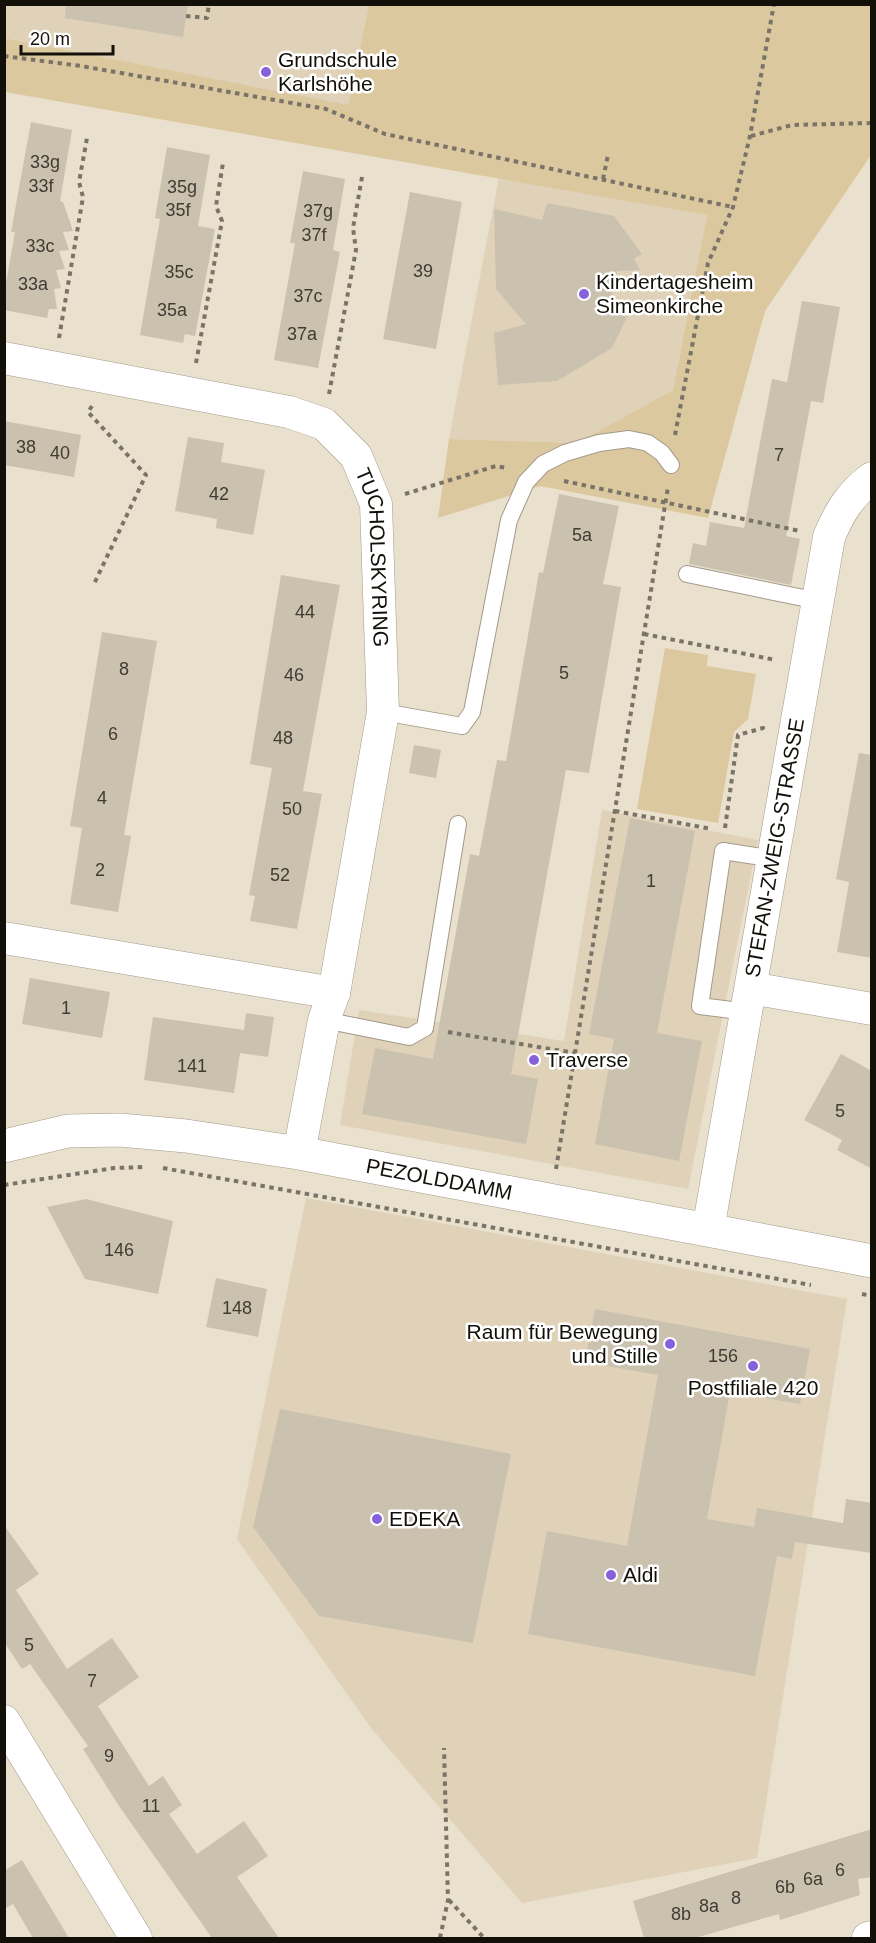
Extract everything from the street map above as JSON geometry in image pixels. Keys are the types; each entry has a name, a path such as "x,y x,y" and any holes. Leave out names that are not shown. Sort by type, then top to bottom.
{"street":[{"name":"TUCHOLSKYRING","path":"4,358 289,412 324,424 356,456 376,504 384,712 299,1154"},
{"name":"STEFAN-ZWEIG-STRASSE","path":"708,1230 829,537 840,511 860,487 872,478"},
{"path":"4,938 329,1007"},
{"path":"749,1000 872,1009"},
{"name":"PEZOLDDAMM","path":"4,1146 68,1131 120,1130 186,1136 299,1154 551,1203 872,1261"},
{"path":"4,1721 136,1938"}],"lane":[{"path":"384,712 462,726 472,711 509,520 526,482 543,464 565,453 599,443 629,439 648,443 662,453 671,465"},
{"path":"687,574 818,601"},
{"path":"329,1007 409,1037 425,1028 458,824"},
{"path":"749,1000 700,1006 723,851 775,850"}],"path":[{"path":"186,16 207,18 209,4"},
{"path":"551,1203 665,504 680,397 708,263 733,207 750,136 774,4"},
{"path":"4,56 81,66 326,109 385,134 733,207"},
{"path":"750,136 792,125 872,123"},
{"path":"54,367 83,197 79,182 87,138"},
{"path":"603,179 608,155"},
{"path":"191,393 222,221 216,206 223,163"},
{"path":"324,424 356,250 353,228 362,177"},
{"path":"93,586 146,475 88,412 114,379"},
{"path":"376,504 496,466 665,504 829,537"},
{"path":"644,634 807,667"},
{"path":"772,671 774,660"},
{"path":"724,831 738,735 763,729 765,717"},
{"path":"615,811 724,831 775,850"},
{"path":"425,1028 575,1053"},
{"path":"4,1185 114,1168 153,1167 819,1286"},
{"path":"852,1293 872,1296"},
{"path":"440,1938 448,1900 444,1748"},
{"path":"448,1900 484,1938"}],"shaded area":[{"name":"Grundschule Karlshöhe","path":"4,5 369,5 348,106 5,38"},
{"path":"369,5 871,5 871,155 765,311 708,518 540,486 438,518 449,439 577,443 673,390 707,215 5,92 4,38 348,105"},
{"name":"Kindertagesheim Simeonkirche","path":"499,177 707,215 673,390 577,443 449,439"},
{"path":"665,648 708,655 707,666 756,674 748,719 734,732 718,823 637,809"},
{"path":"602,810 758,840 688,1189 340,1125 359,1010 564,1041"},
{"path":"306,1198 847,1299 757,1858 522,1903 371,1728 237,1539"}],"building":[{"path":"66,4 188,4 183,37 65,18"},
{"path":"31,122 72,130 60,201 63,202 73,231 63,232 69,250 59,251 65,269 56,270 61,288 54,289 57,309 49,309 47,318 4,310 4,294 15,232 11,232"},
{"path":"167,147 210,155 198,226 215,229 195,336 185,334 183,343 140,335 160,219 155,218"},
{"path":"303,171 345,179 333,250 340,252 318,368 274,360 295,243 290,243"},
{"path":"410,192 462,202 436,349 383,339"},
{"path":"547,203 614,216 642,254 634,259 640,270 617,271 609,307 627,317 612,348 557,381 498,385 494,333 526,324 496,289 494,209 542,220"},
{"path":"802,301 840,307 823,403 811,401 786,536 800,539 791,585 689,564 693,543 706,546 710,522 744,528 772,379 787,382"},
{"path":"4,421 81,435 74,477 4,465"},
{"path":"188,437 224,443 221,462 265,470 253,535 216,528 217,519 175,511"},
{"path":"559,494 619,506 603,584 621,587 589,773 566,770 511,1074 538,1079 526,1144 362,1114 375,1048 433,1059 470,854 479,856 497,760 506,761 539,572 543,573"},
{"path":"281,575 340,585 303,791 322,794 297,929 250,921 255,896 249,895 272,768 250,764"},
{"path":"102,632 157,641 124,835 131,836 118,912 70,904 82,828 70,826"},
{"path":"414,745 441,750 436,778 409,773"},
{"path":"859,753 872,755 872,958 837,952 849,882 836,879"},
{"path":"630,818 695,831 657,1033 702,1041 679,1161 595,1144 614,1039 589,1034"},
{"path":"30,978 110,992 102,1038 22,1024"},
{"path":"246,1013 274,1017 268,1057 240,1053 234,1093 144,1080 153,1017 244,1030"},
{"path":"841,1054 872,1071 872,1169 837,1150 842,1140 804,1120"},
{"path":"86,1199 173,1221 158,1294 85,1279 47,1207"},
{"path":"216,1278 267,1289 258,1337 206,1327"},
{"path":"595,1309 810,1349 800,1404 730,1392 707,1519 754,1527 757,1508 843,1523 846,1499 872,1503 872,1553 795,1542 792,1559 777,1556 755,1676 528,1634 547,1531 627,1546 658,1375 585,1362"},
{"name":"EDEKA","path":"280,1409 511,1454 473,1643 319,1616 253,1527"},
{"path":"4,1525 39,1574 16,1590 67,1669 112,1638 139,1677 98,1706 149,1786 163,1776 182,1805 169,1814 197,1854 244,1821 268,1856 237,1877 279,1938 212,1938 119,1806 83,1749 88,1746 30,1664 22,1669 4,1642"},
{"path":"872,1829 872,1877 858,1879 860,1895 780,1920 779,1914 695,1938 644,1938 633,1901"},
{"path":"22,1860 69,1938 33,1938 13,1904 4,1909 4,1871"}],"place":[{"name":"Grundschule Karlshöhe","path":"266,72"},
{"name":"Kindertagesheim Simeonkirche","path":"584,294"},
{"name":"Traverse","path":"534,1060"},
{"name":"Raum für Bewegung und Stille","path":"670,1344"},
{"name":"Postfiliale 420","path":"753,1366"},
{"name":"EDEKA","path":"377,1519"},
{"name":"Aldi","path":"611,1575"}]}
